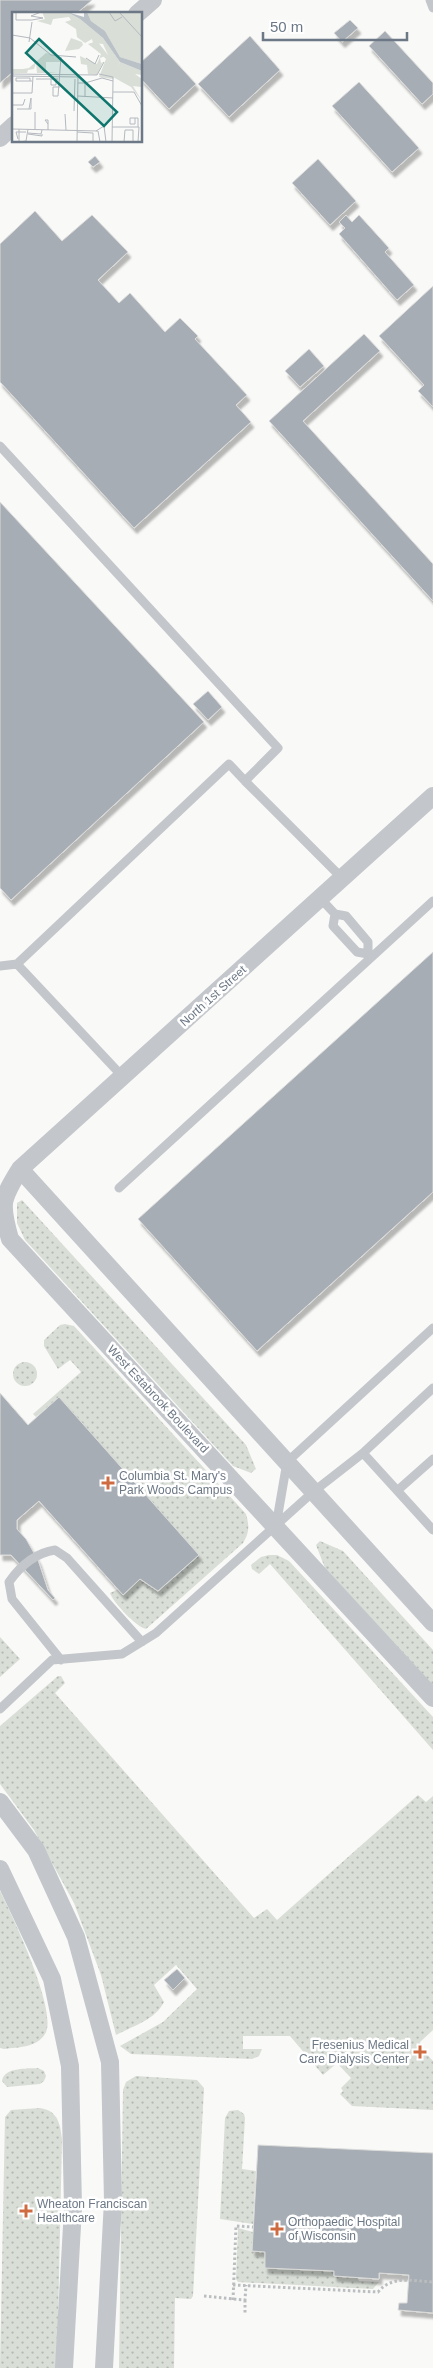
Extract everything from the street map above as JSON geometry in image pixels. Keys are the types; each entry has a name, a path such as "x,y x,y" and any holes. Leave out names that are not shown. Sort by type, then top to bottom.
{"street":[{"path":"140,12 153,0"},
{"path":"0,138 12,127"},
{"name":"North 1st Street","path":"0,1201 20,1170 433,796"},
{"path":"20,1170 433,1624"},
{"name":"West Estabrook Boulevard","path":"0,1201 2,1219 10,1239 433,1698"},
{"path":"0,1802 36,1850 76,1937 110,2062 113,2201 104,2368"},
{"path":"0,1868 52,1979 70,2066 73,2208 64,2368"}],"lane":[{"path":"430,0 433,8"},
{"path":"0,446 278,748 246,781"},
{"path":"0,966 17,964 229,764 343,879"},
{"path":"321,899 335,914 346,916 368,942 370,956"},
{"path":"119,1188 370,956 433,902"},
{"path":"335,914 333,926 357,952 370,956"},
{"path":"17,964 123,1077"},
{"path":"276,1526 287,1462 433,1328"},
{"path":"0,1709 52,1660 122,1654 156,1634 313,1492 363,1453 433,1388"},
{"path":"363,1453 433,1530"},
{"path":"398,1490 433,1459"},
{"path":"61,1660 12,1600 9,1582 19,1568 42,1552 55,1550 68,1558 142,1642"}],"path":[{"path":"233,2300 236,2226 253,2227"},
{"path":"233,2285 378,2292 383,2285 397,2280 433,2282"},
{"path":"245,2313 246,2285"},
{"path":"204,2296 245,2300"}],"shaded area":[{"path":"22,1200 246,1445 256,1469 251,1473 233,1466 25,1240 17,1223 17,1203"},
{"path":"60,1325 74,1326 246,1514 248,1528 243,1543 146,1629 125,1614 110,1593 140,1579 158,1590 199,1555 59,1397 36,1417 33,1414 81,1372 70,1360 58,1369 44,1346 44,1340"},
{"path":"25,1362 34,1365 37,1374 34,1383 25,1386 16,1383 13,1374 16,1365"},
{"path":"320,1541 343,1551 433,1650 433,1686 325,1568 316,1545"},
{"path":"277,1555 289,1561 433,1717 433,1750 270,1564 259,1574 252,1569 251,1565 261,1557"},
{"path":"0,1637 20,1659 0,1677"},
{"path":"58,1676 61,1676 65,1683 55,1693 254,1918 267,1909 277,1920 418,1795 426,1802 433,1796 433,2030 420,2042 422,2049 433,2061 433,2110 352,2106 340,2094 343,2091 341,2088 351,2078 337,2063 323,2075 290,2036 243,2036 243,2049 262,2049 259,2056 252,2059 131,2054 120,2046 163,2022 197,1989 176,1965 154,1985 164,2002 160,2008 143,2022 116,2035 101,1975 74,1903 34,1830 0,1784 0,1726"},
{"path":"0,1891 40,1986 46,2006 48,2023 45,2034 37,2042 27,2046 4,2049 0,2048"},
{"path":"38,2068 44,2071 46,2076 40,2084 7,2087 2,2081 4,2076 11,2071"},
{"path":"136,2076 197,2080 204,2088 193,2296 191,2299 175,2298 174,2368 119,2368 123,2090 126,2082"},
{"name":"Wheaton Franciscan Healthcare","path":"40,2108 51,2112 57,2119 62,2139 57,2368 0,2368 5,2117 11,2110"},
{"path":"238,2110 244,2114 245,2118 242,2169 256,2171 253,2224 220,2219 225,2118 229,2111"},
{"path":"238,2228 253,2232 252,2251 265,2252 265,2268 334,2271 335,2276 358,2278 359,2281 379,2282 373,2289 238,2282 236,2279"}],"building":[{"path":"0,0 92,0 78,12 12,12 12,73 0,83"},
{"path":"350,20 358,28 342,42 334,33"},
{"path":"385,31 433,83 433,94 422,104 369,46"},
{"path":"250,36 280,70 229,117 198,84"},
{"path":"160,45 196,84 169,109 142,80 142,61"},
{"path":"359,82 419,148 392,172 332,106"},
{"path":"95,156 100,162 93,167 88,162"},
{"path":"318,159 356,201 330,225 292,183"},
{"path":"35,211 62,241 92,215 128,252 98,280 119,303 130,293 165,332 180,318 198,336 195,339 247,395 236,405 251,422 134,528 0,382 0,244"},
{"path":"346,215 352,222 359,215 389,248 385,252 414,285 397,300 339,234 345,228 339,222"},
{"path":"433,286 433,407 418,391 424,385 379,336"},
{"path":"364,334 380,351 303,421 433,564 433,601 269,421"},
{"path":"309,349 324,366 300,387 285,371"},
{"path":"0,502 204,722 11,900 0,888"},
{"path":"208,691 222,707 208,720 193,704"},
{"path":"433,952 433,1192 257,1351 138,1219"},
{"path":"0,1393 28,1425 59,1397 199,1555 158,1591 140,1579 123,1595 39,1501 17,1520 17,1529 26,1539 38,1560 48,1590 55,1598 53,1600 11,1555 0,1555"},
{"path":"177,1969 185,1978 173,1990 164,1980"},
{"path":"258,2145 433,2153 433,2313 398,2310 399,2303 407,2303 409,2275 379,2273 379,2279 334,2276 334,2271 265,2268 265,2252 252,2251"}],"place":[{"name":"Columbia St. Mary's Park Woods Campus","path":"108,1483"},
{"name":"Fresenius Medical Care Dialysis Center","path":"420,2052"},
{"name":"Wheaton Franciscan Healthcare","path":"26,2211"},
{"name":"Orthopaedic Hospital of Wisconsin","path":"277,2229"}]}
